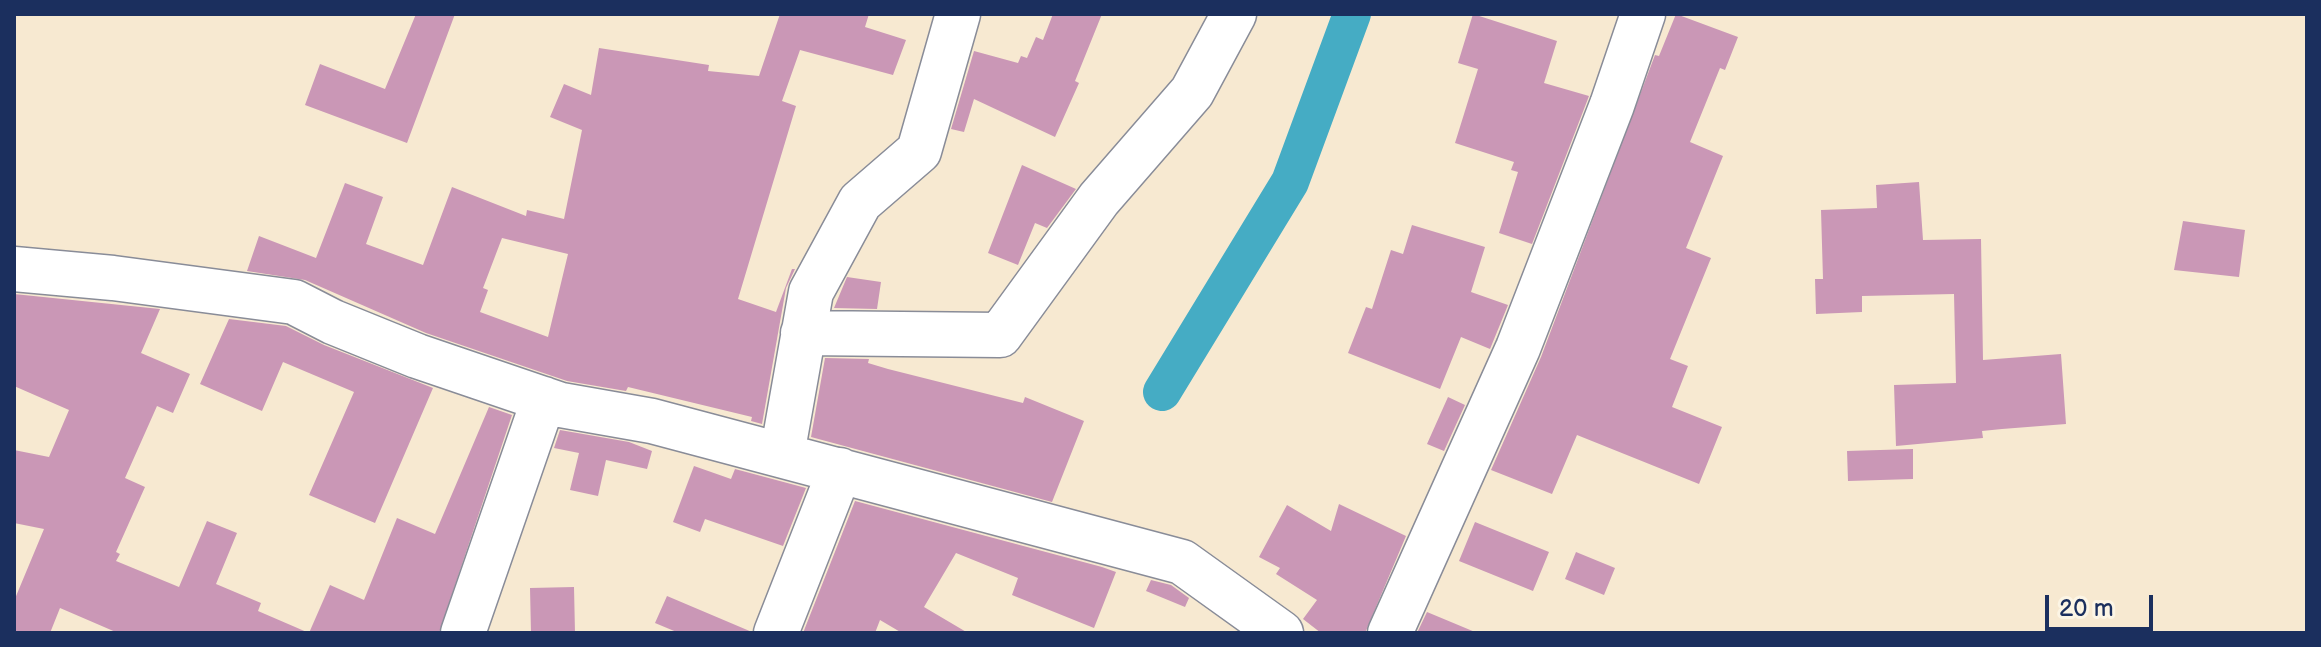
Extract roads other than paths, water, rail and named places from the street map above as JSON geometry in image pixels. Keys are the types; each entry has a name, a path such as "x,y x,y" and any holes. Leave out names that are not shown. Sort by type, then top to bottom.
{"street":[{"path":"782,455 811,292 860,202 919,151 958,14"},
{"path":"803,333 1000,335 1099,199 1192,92 1234,14"},
{"path":"1390,633 1518,348 1612,105 1643,14"},
{"path":"14,269 113,278 294,302 333,322 417,356 544,399 652,421 1182,562 1281,633"},
{"path":"463,633 544,399"},
{"path":"776,633 840,470"}],"waterway":[{"path":"1162,392 1290,182 1352,14"}]}
